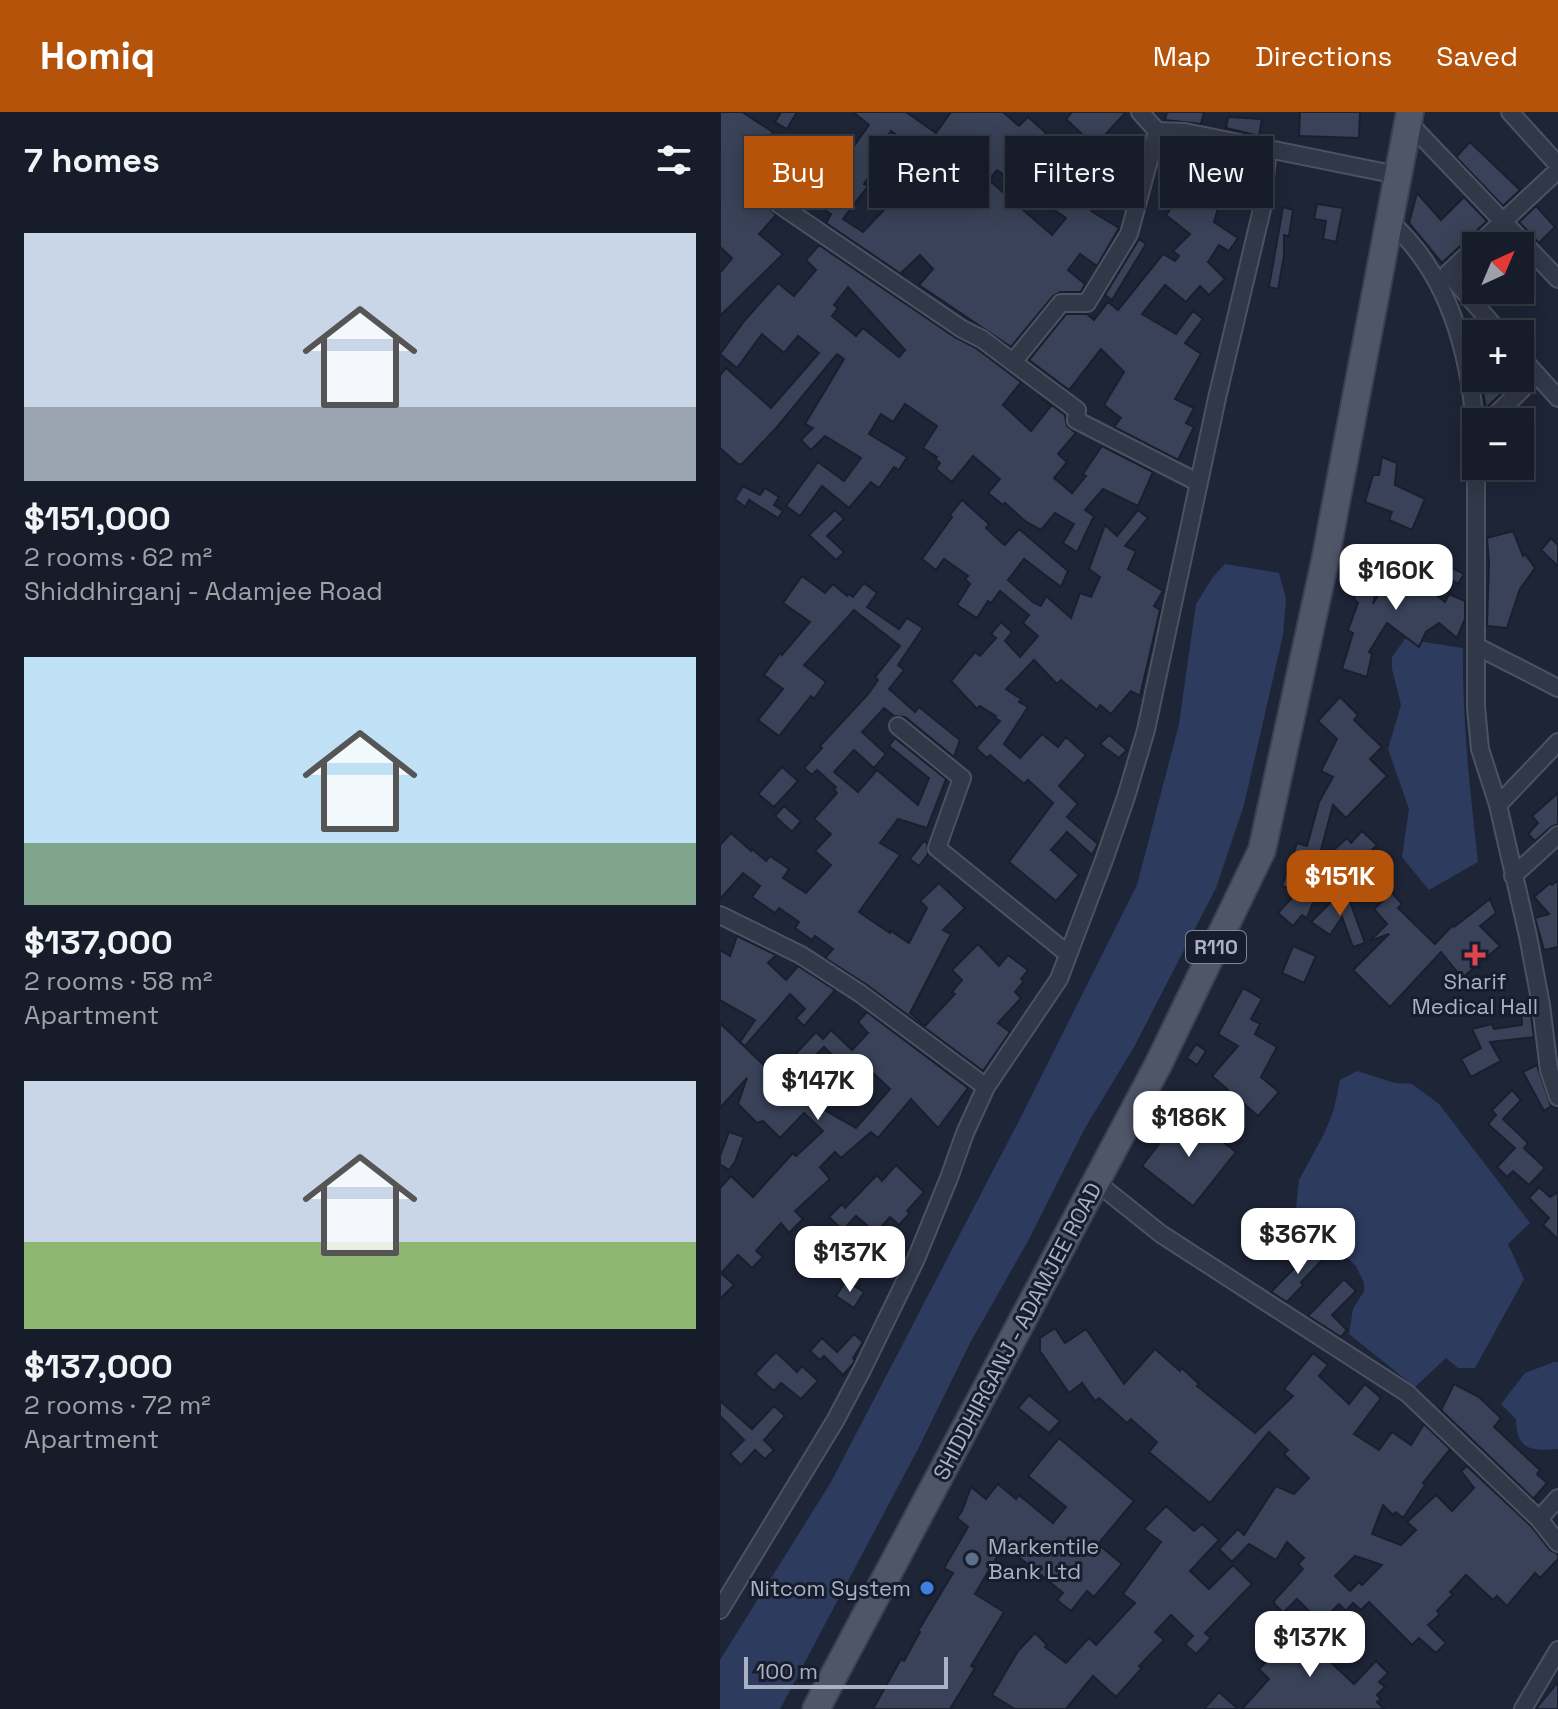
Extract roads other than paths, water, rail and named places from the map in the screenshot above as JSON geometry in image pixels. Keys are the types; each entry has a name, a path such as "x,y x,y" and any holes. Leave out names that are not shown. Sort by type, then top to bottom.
{"main road":[{"name":"SHIDDHIRGANJ - ADAMJEE ROAD","path":"816,1709 1158,1065 1262,850 1315,635 1409,117"}],"street":[{"path":"1140,112 1157,131 1206,136"},
{"path":"1489,320 1448,273 1558,167 1510,112"},
{"path":"1409,117 1558,279"},
{"path":"1013,362 1061,303 1087,303 1129,234 1157,131"},
{"path":"1273,149 1397,175"},
{"path":"784,208 1013,362 1077,410 1076,420 1199,483"},
{"path":"720,1610 726,1586 835,1421 862,1370 916,1259 986,1087 1059,979 1126,797 1146,730 1262,208"},
{"path":"1389,221 1411,240 1443,293 1466,355 1473,408"},
{"path":"1534,372 1558,398"},
{"path":"1503,408 1537,375"},
{"path":"1476,480 1476,707 1480,749 1498,805 1536,977 1549,1070 1558,1097"},
{"path":"1476,646 1558,688"},
{"path":"898,726 962,778 937,848 1068,954"},
{"path":"1498,805 1558,742"},
{"path":"1513,876 1558,835"},
{"path":"720,915 801,955 861,994 986,1087"},
{"path":"1543,1038 1558,1026"},
{"path":"1096,1182 1161,1234 1407,1393 1539,1519 1558,1543"},
{"path":"1539,1519 1558,1498"},
{"path":"1523,1709 1558,1650"}],"water":[{"path":"1225,564 1279,573 1286,599 1283,635 1244,805 1216,888 1134,1047 1085,1128 1028,1241 970,1343 918,1449 780,1709 720,1709 720,1660 831,1482 1024,1111 1137,885 1179,724 1196,604"},
{"path":"1405,639 1463,648 1465,728 1478,862 1429,890 1402,857 1409,809 1388,749 1401,705 1392,657"},
{"path":"1357,1071 1395,1083 1412,1084 1439,1104 1530,1223 1508,1244 1524,1279 1475,1368 1458,1368 1446,1358 1415,1387 1349,1334 1353,1309 1364,1291 1364,1283 1356,1266 1296,1208 1299,1180 1324,1134 1334,1109 1340,1080"},
{"path":"1558,1362 1558,1449 1533,1449 1522,1443 1516,1419 1501,1404 1525,1373"}],"place":[{"name":"Sharif Medical Hall","path":"1475,955"},
{"name":"Markentile Bank Ltd","path":"972,1559"},
{"name":"Nitcom System","path":"927,1588"}]}
